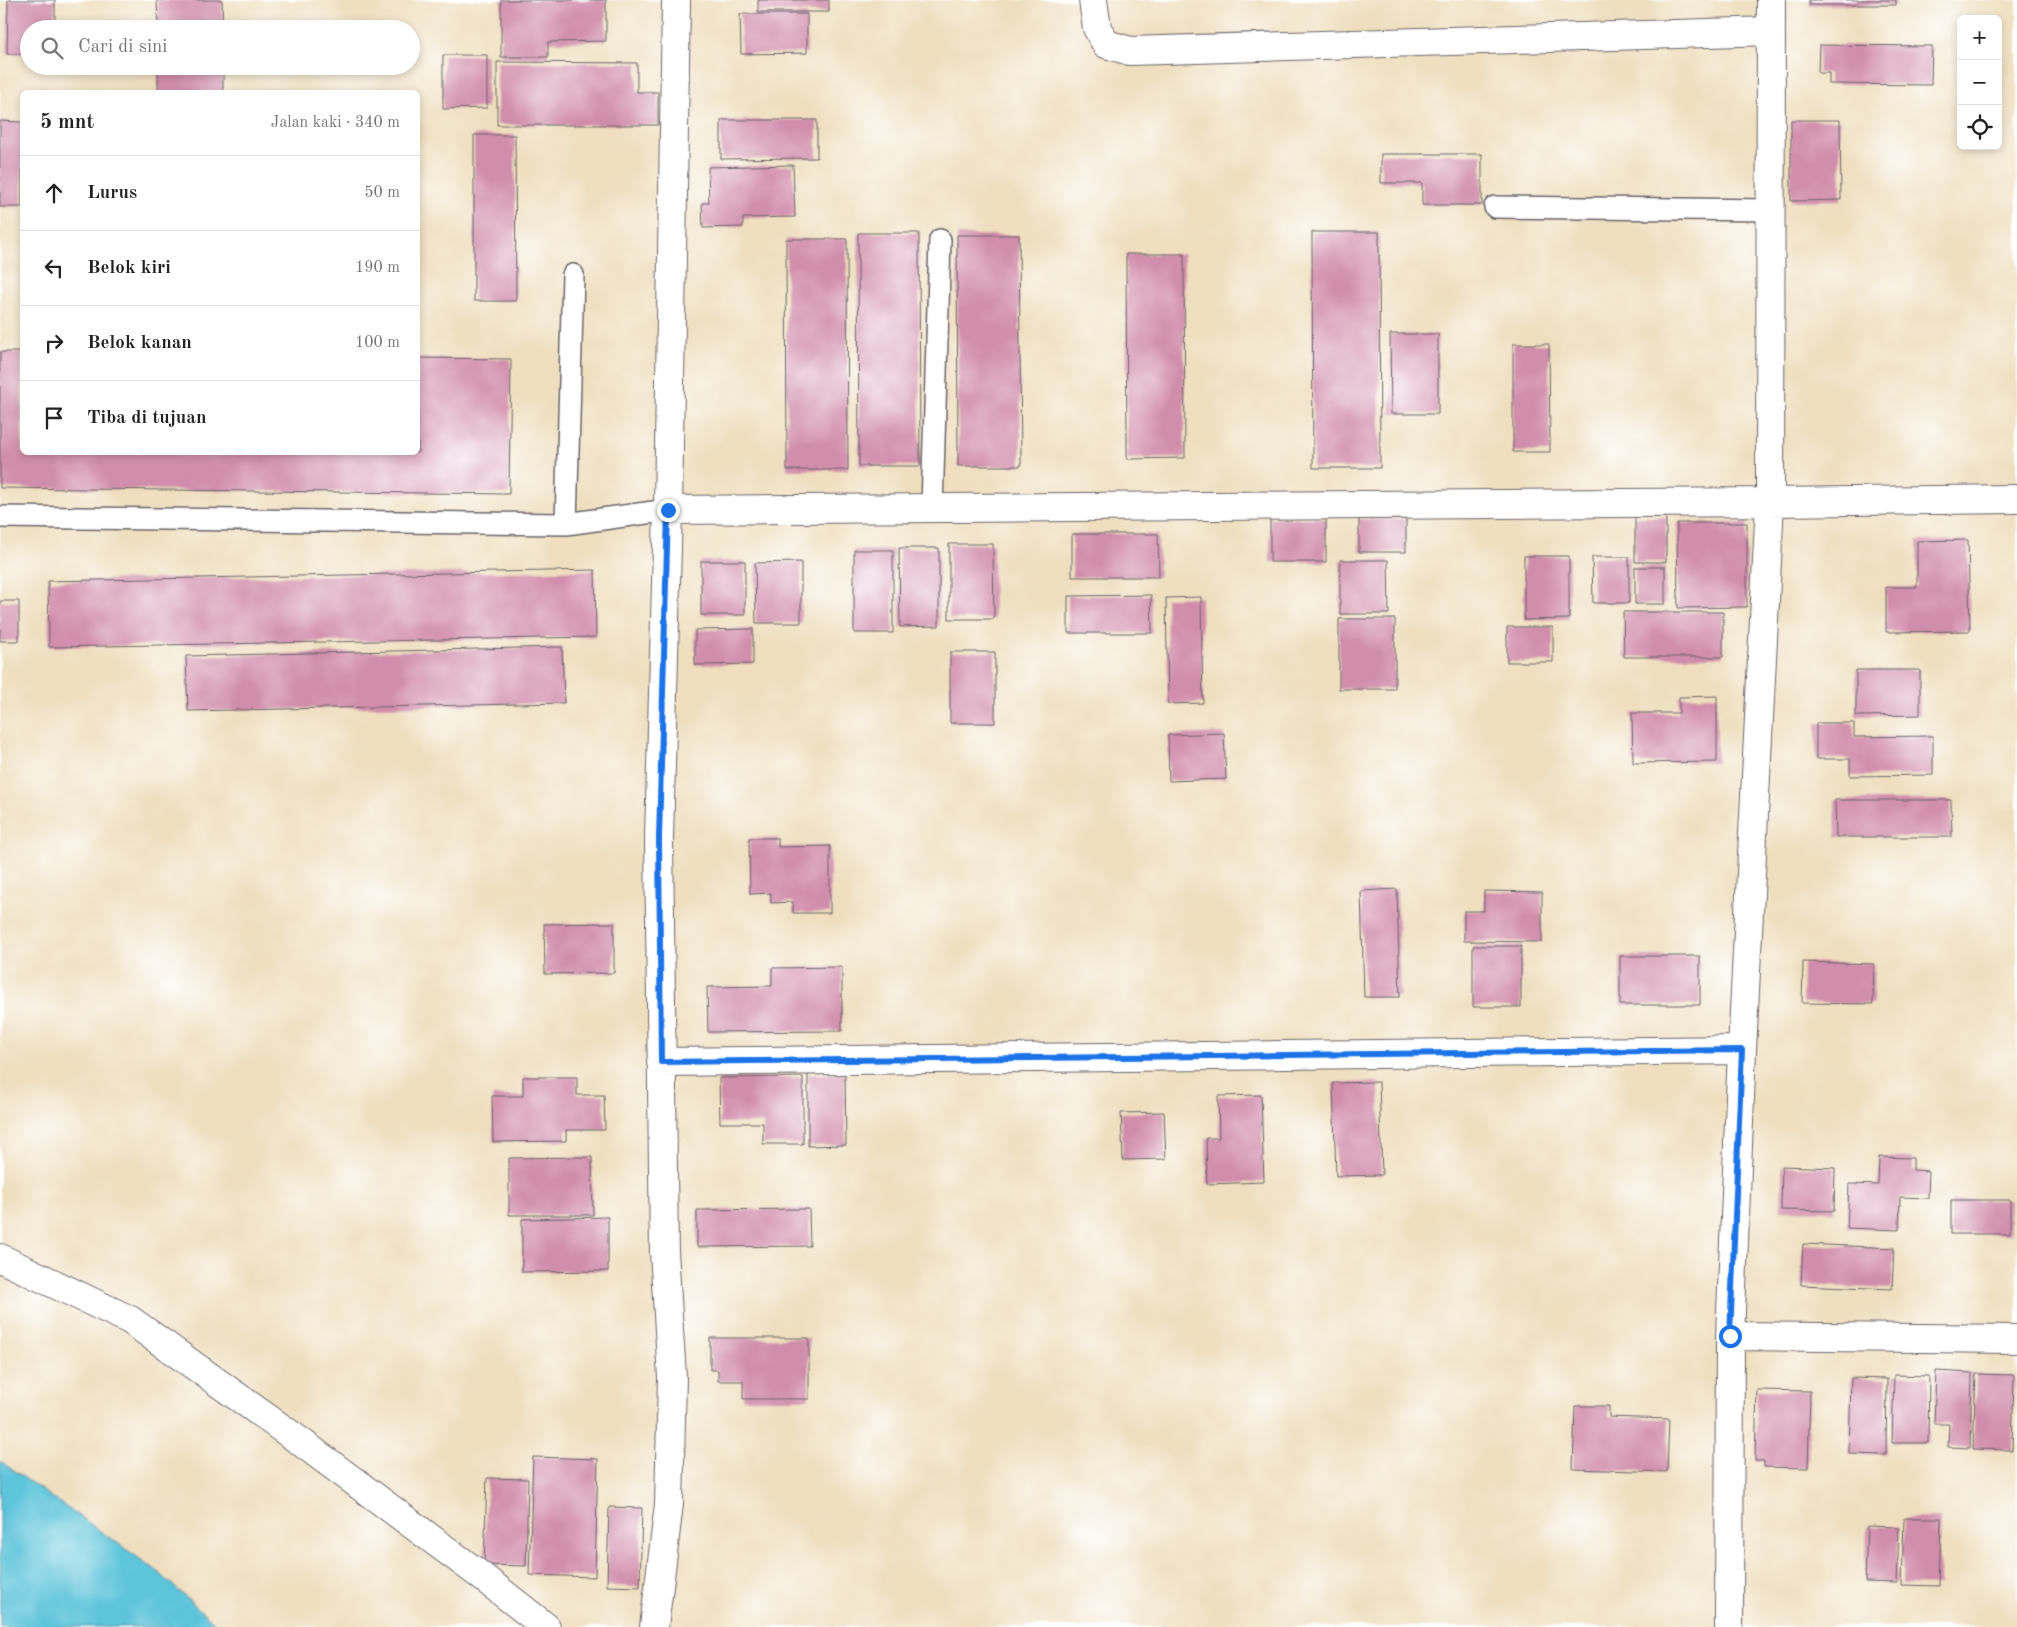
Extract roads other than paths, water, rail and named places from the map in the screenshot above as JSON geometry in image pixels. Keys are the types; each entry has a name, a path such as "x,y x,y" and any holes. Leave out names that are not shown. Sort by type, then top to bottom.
{"street":[{"path":"654,1627 669,1504 672,1377 664,1252 659,838 668,510 676,0"},
{"path":"1093,0 1097,28 1106,44 1130,51 1771,31"},
{"path":"1729,1627 1730,1336 1742,1050 1770,502 1771,0"},
{"path":"668,510 2017,499"},
{"path":"661,1062 1742,1050"},
{"path":"0,1258 130,1320 308,1448 480,1575 546,1627"},
{"path":"1730,1336 2017,1339"}],"lane":[{"path":"1495,207 1771,210"},
{"path":"932,508 940,240"},
{"path":"566,524 573,275"},
{"path":"0,517 566,524 668,510"}],"water":[{"path":"0,1461 156,1570 219,1627 0,1627"}]}
